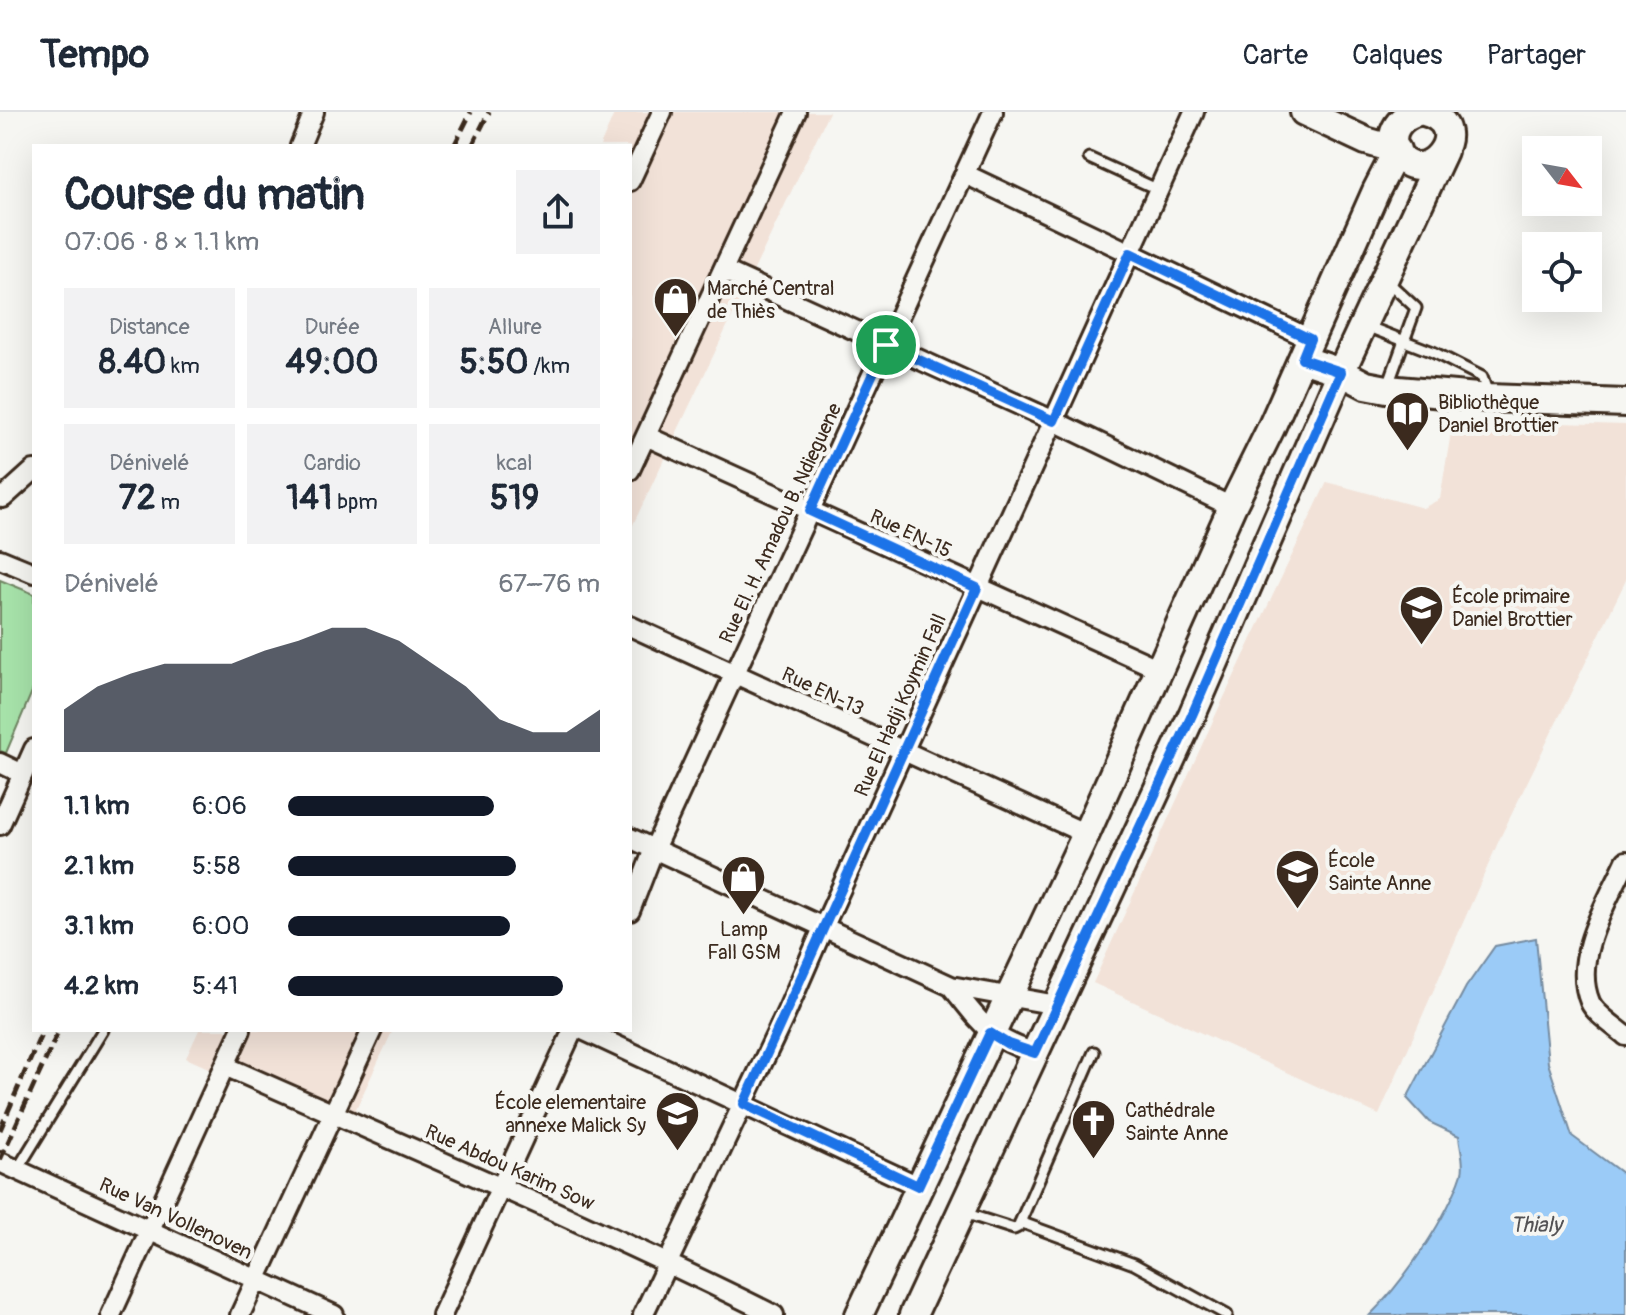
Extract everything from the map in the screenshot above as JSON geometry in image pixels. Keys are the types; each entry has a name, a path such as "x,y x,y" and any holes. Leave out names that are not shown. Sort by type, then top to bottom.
{"main road":[{"path":"1304,112 1366,141 1397,150 1408,162 1424,165 1444,151"},
{"path":"859,1315 1086,834 1232,507 1397,150 1394,134 1397,126 1401,120 1417,112"},
{"path":"913,1315 1192,715 1363,325 1444,151 1446,129 1437,118 1424,112"},
{"path":"1301,360 1338,382 1489,398 1626,403"}],"street":[{"path":"301,144 314,112"},
{"path":"632,177 662,112"},
{"path":"632,466 796,112"},
{"name":"Rue El. H. Amadou B. Ndieguene","path":"632,906 654,849 993,112"},
{"name":"Rue El Hadji Koymin Fall","path":"643,1315 744,1104 1194,112"},
{"path":"965,174 1130,253 1301,360"},
{"path":"723,270 1054,421 1232,507"},
{"name":"Rue EN-15","path":"646,436 1159,669"},
{"path":"0,496 3,498 32,472"},
{"path":"0,559 32,572"},
{"name":"Rue EN-13","path":"632,627 1086,834"},
{"path":"0,825 32,754"},
{"path":"0,763 23,774"},
{"path":"632,839 951,986 1057,1005"},
{"path":"1626,861 1585,951 1590,1004 1626,1036"},
{"path":"951,986 990,1033 1008,1044 1035,1053"},
{"path":"111,1315 240,1032"},
{"path":"240,1315 371,1032"},
{"path":"442,1315 572,1032"},
{"path":"587,1032 918,1186"},
{"name":"Rue Abdou Karim Sow","path":"225,1066 501,1186 774,1315"},
{"name":"Rue Van Vollenoven","path":"8,1166 334,1315"}],"lane":[{"path":"1089,158 1159,190"},
{"path":"1376,387 1406,340 1416,308 1385,279"},
{"path":"1363,325 1406,340 1482,377 1489,398"},
{"path":"8,1166 102,1032"},
{"path":"961,1211 1014,1229 1020,1222 1094,1052"},
{"path":"1020,1222 1134,1264 1227,1315"}],"shaded area":[{"name":"Marché Central de Thiès","path":"615,112 829,112 632,527 632,144 601,144"},
{"path":"1453,420 1626,425 1626,580 1500,838 1379,1115 1093,983 1327,482 1423,508 1440,499"},
{"path":"198,1032 392,1032 346,1130 186,1058"}],"green space":[{"path":"0,580 32,593 32,692 6,753 0,751"}],"water":[{"name":"Thialy","path":"1536,938 1548,1063 1572,1136 1626,1176 1626,1315 1370,1315 1423,1248 1446,1209 1463,1169 1459,1136 1429,1122 1407,1098 1466,987 1495,946"}],"railway":[{"path":"455,144 471,112"},
{"path":"473,144 489,112"},
{"path":"0,1130 42,1032"},
{"path":"0,1160 58,1032"}],"place":[{"name":"Marché Central de Thiès","path":"676,338"},
{"name":"Bibliothèque Daniel Brottier","path":"1407,453"},
{"name":"École primaire Daniel Brottier","path":"1421,646"},
{"name":"École Sainte Anne","path":"1297,910"},
{"name":"Lamp Fall GSM","path":"744,916"},
{"name":"École elementaire annexe Malick Sy","path":"677,1152"},
{"name":"Cathédrale Sainte Anne","path":"1094,1160"}],"route":[{"path":"1130,253 1310,339 1302,359 1341,372 1192,715 1035,1053 1008,1044 990,1033 918,1186 744,1104 977,588 810,511 886,345 1054,421 1130,253"}]}
